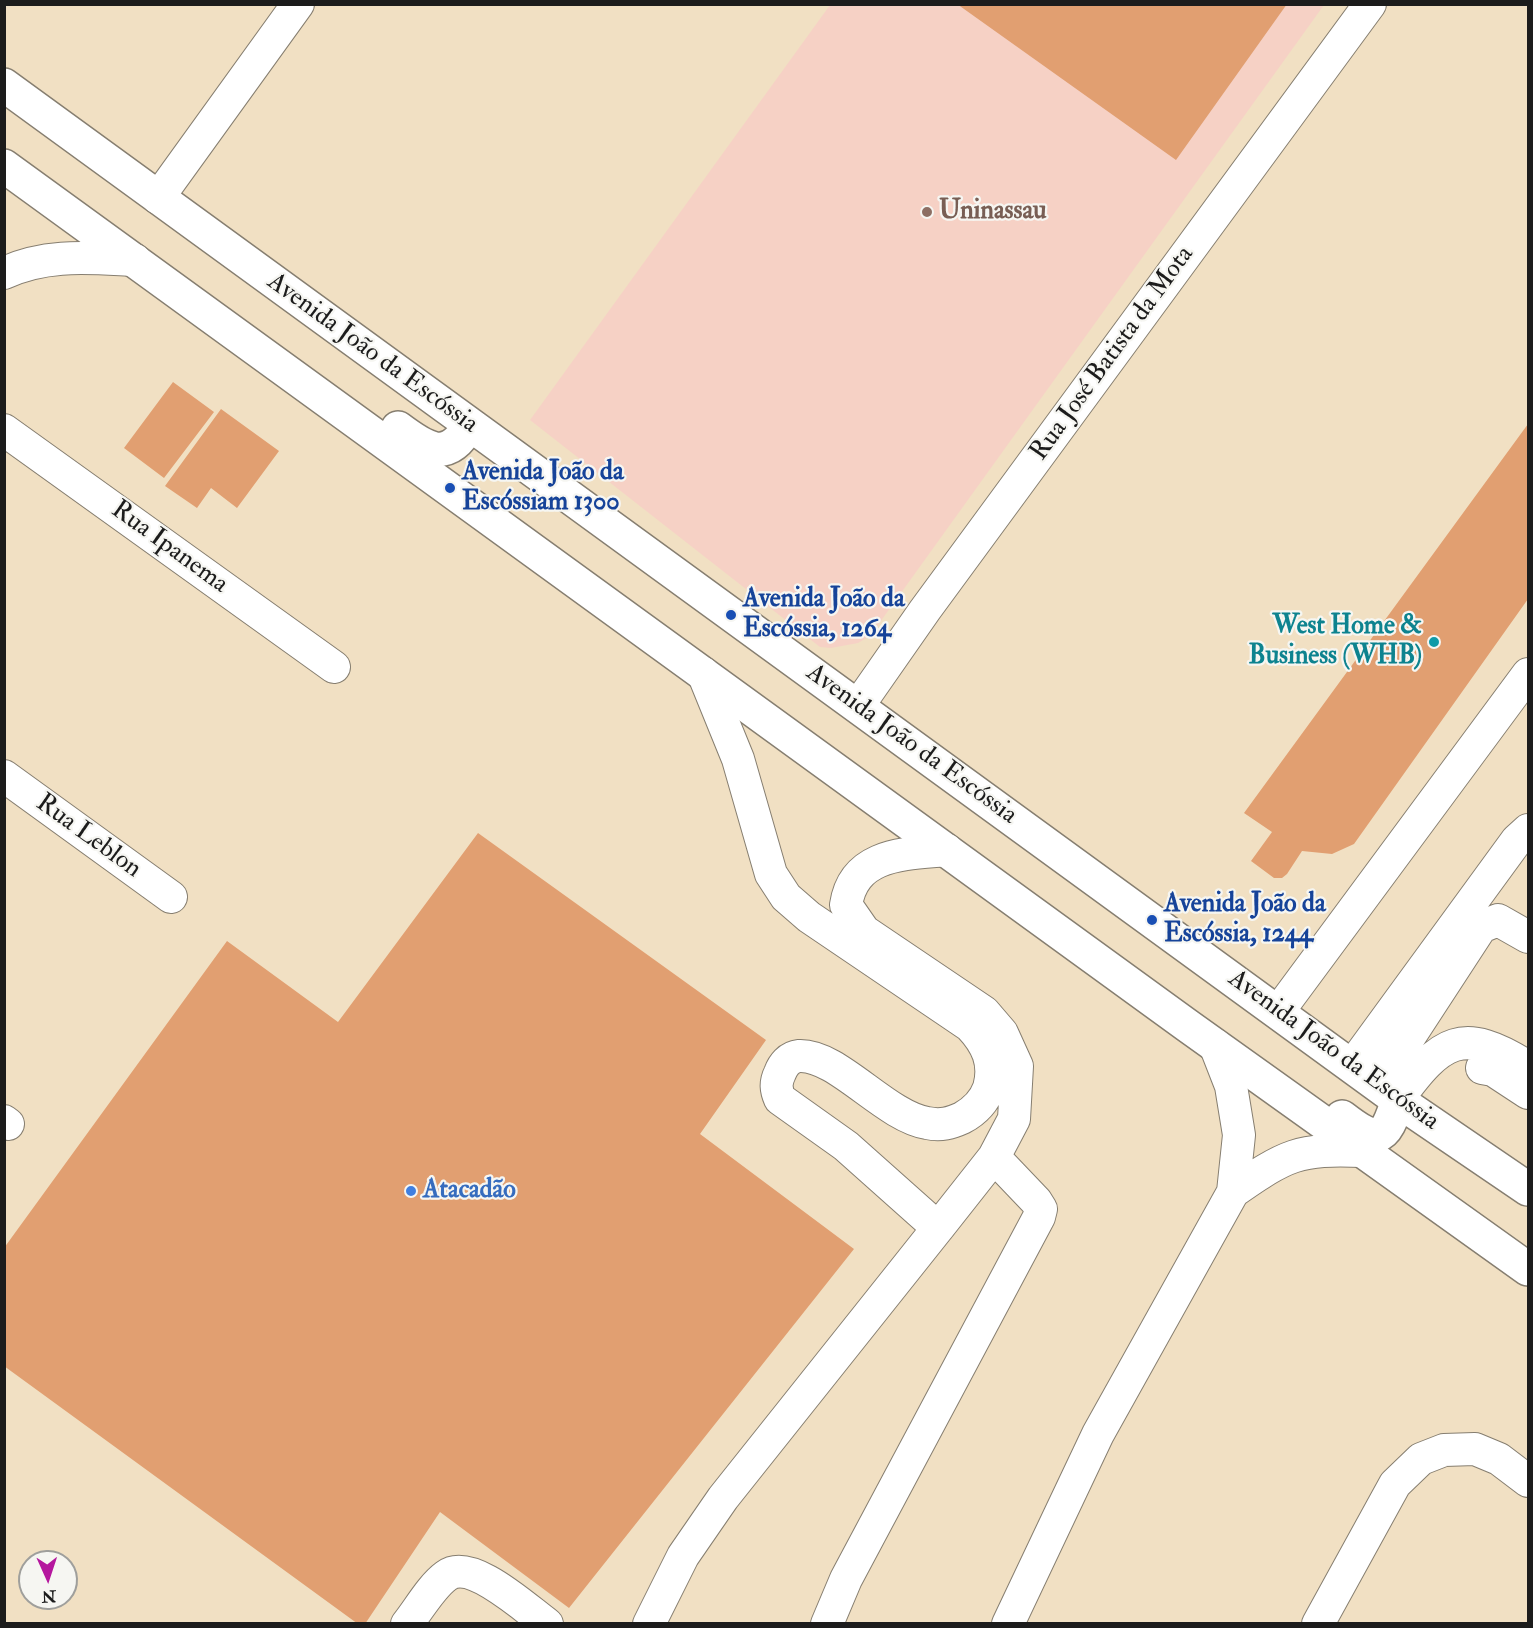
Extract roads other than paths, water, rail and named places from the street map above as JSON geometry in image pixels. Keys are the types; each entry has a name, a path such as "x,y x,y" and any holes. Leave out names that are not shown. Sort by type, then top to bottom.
{"main road":[{"name":"Avenida João da Escóssia","path":"4,85 1385,1090 1528,1189"},
{"path":"4,101 49,118"},
{"path":"4,166 1188,1026 1528,1269"},
{"path":"254,347 320,368 416,442 434,450 450,448 461,438 469,424"},
{"path":"1188,1026 1223,1031 1265,1057 1364,1134 1373,1136 1386,1129 1385,1090"}],"street":[{"path":"158,198 298,4"},
{"name":"Rua José Batista da Mota","path":"858,706 925,610 1370,4"},
{"path":"4,273 37,261 64,257 135,260"},
{"name":"Rua Ipanema","path":"4,430 334,667"},
{"path":"703,673 738,759 771,874 786,897 809,917 970,1026 988,1050 991,1079 982,1103 948,1124 926,1124 886,1105 832,1066 808,1057 797,1056 786,1062 778,1075 776,1089 780,1099 846,1146 938,1228"},
{"path":"1278,1012 1528,674"},
{"name":"Rua Leblon","path":"4,776 171,897"},
{"path":"1385,1090 1526,844 1528,832"},
{"path":"649,1623 683,1556 723,1498 994,1157 1014,1119 1017,1066 1002,1033 984,1012 864,931 846,904 848,890 855,876 871,866 897,855 947,850"},
{"path":"1385,1090 1481,927 1498,920 1528,936"},
{"path":"1385,1090 1438,1052 1458,1044 1474,1043 1502,1050 1528,1067"},
{"path":"1008,1623 1098,1434 1233,1192 1239,1135 1231,1086 1215,1045"},
{"path":"1385,1090 1434,1072 1445,1064 1461,1058 1473,1057 1496,1062 1528,1083"},
{"path":"1385,1090 1440,1078 1463,1066 1493,1070 1528,1093"},
{"path":"1233,1192 1271,1166 1295,1154 1328,1150 1364,1151"},
{"path":"827,1623 846,1579 1039,1217 1041,1209 1036,1201 994,1157"},
{"path":"1318,1623 1395,1484 1421,1459 1444,1450 1475,1449 1499,1458 1528,1481"},
{"path":"407,1623 447,1576 462,1571 478,1574 547,1623"}],"place":[{"name":"Uninassau","path":"927,212"},
{"name":"Avenida João da Escóssiam 1300","path":"450,488"},
{"name":"Avenida João da Escóssia, 1264","path":"731,615"},
{"name":"West Home & Business (WHB)","path":"1434,642"},
{"name":"Avenida João da Escóssia, 1244","path":"1152,920"},
{"name":"Atacadão","path":"411,1191"}]}
